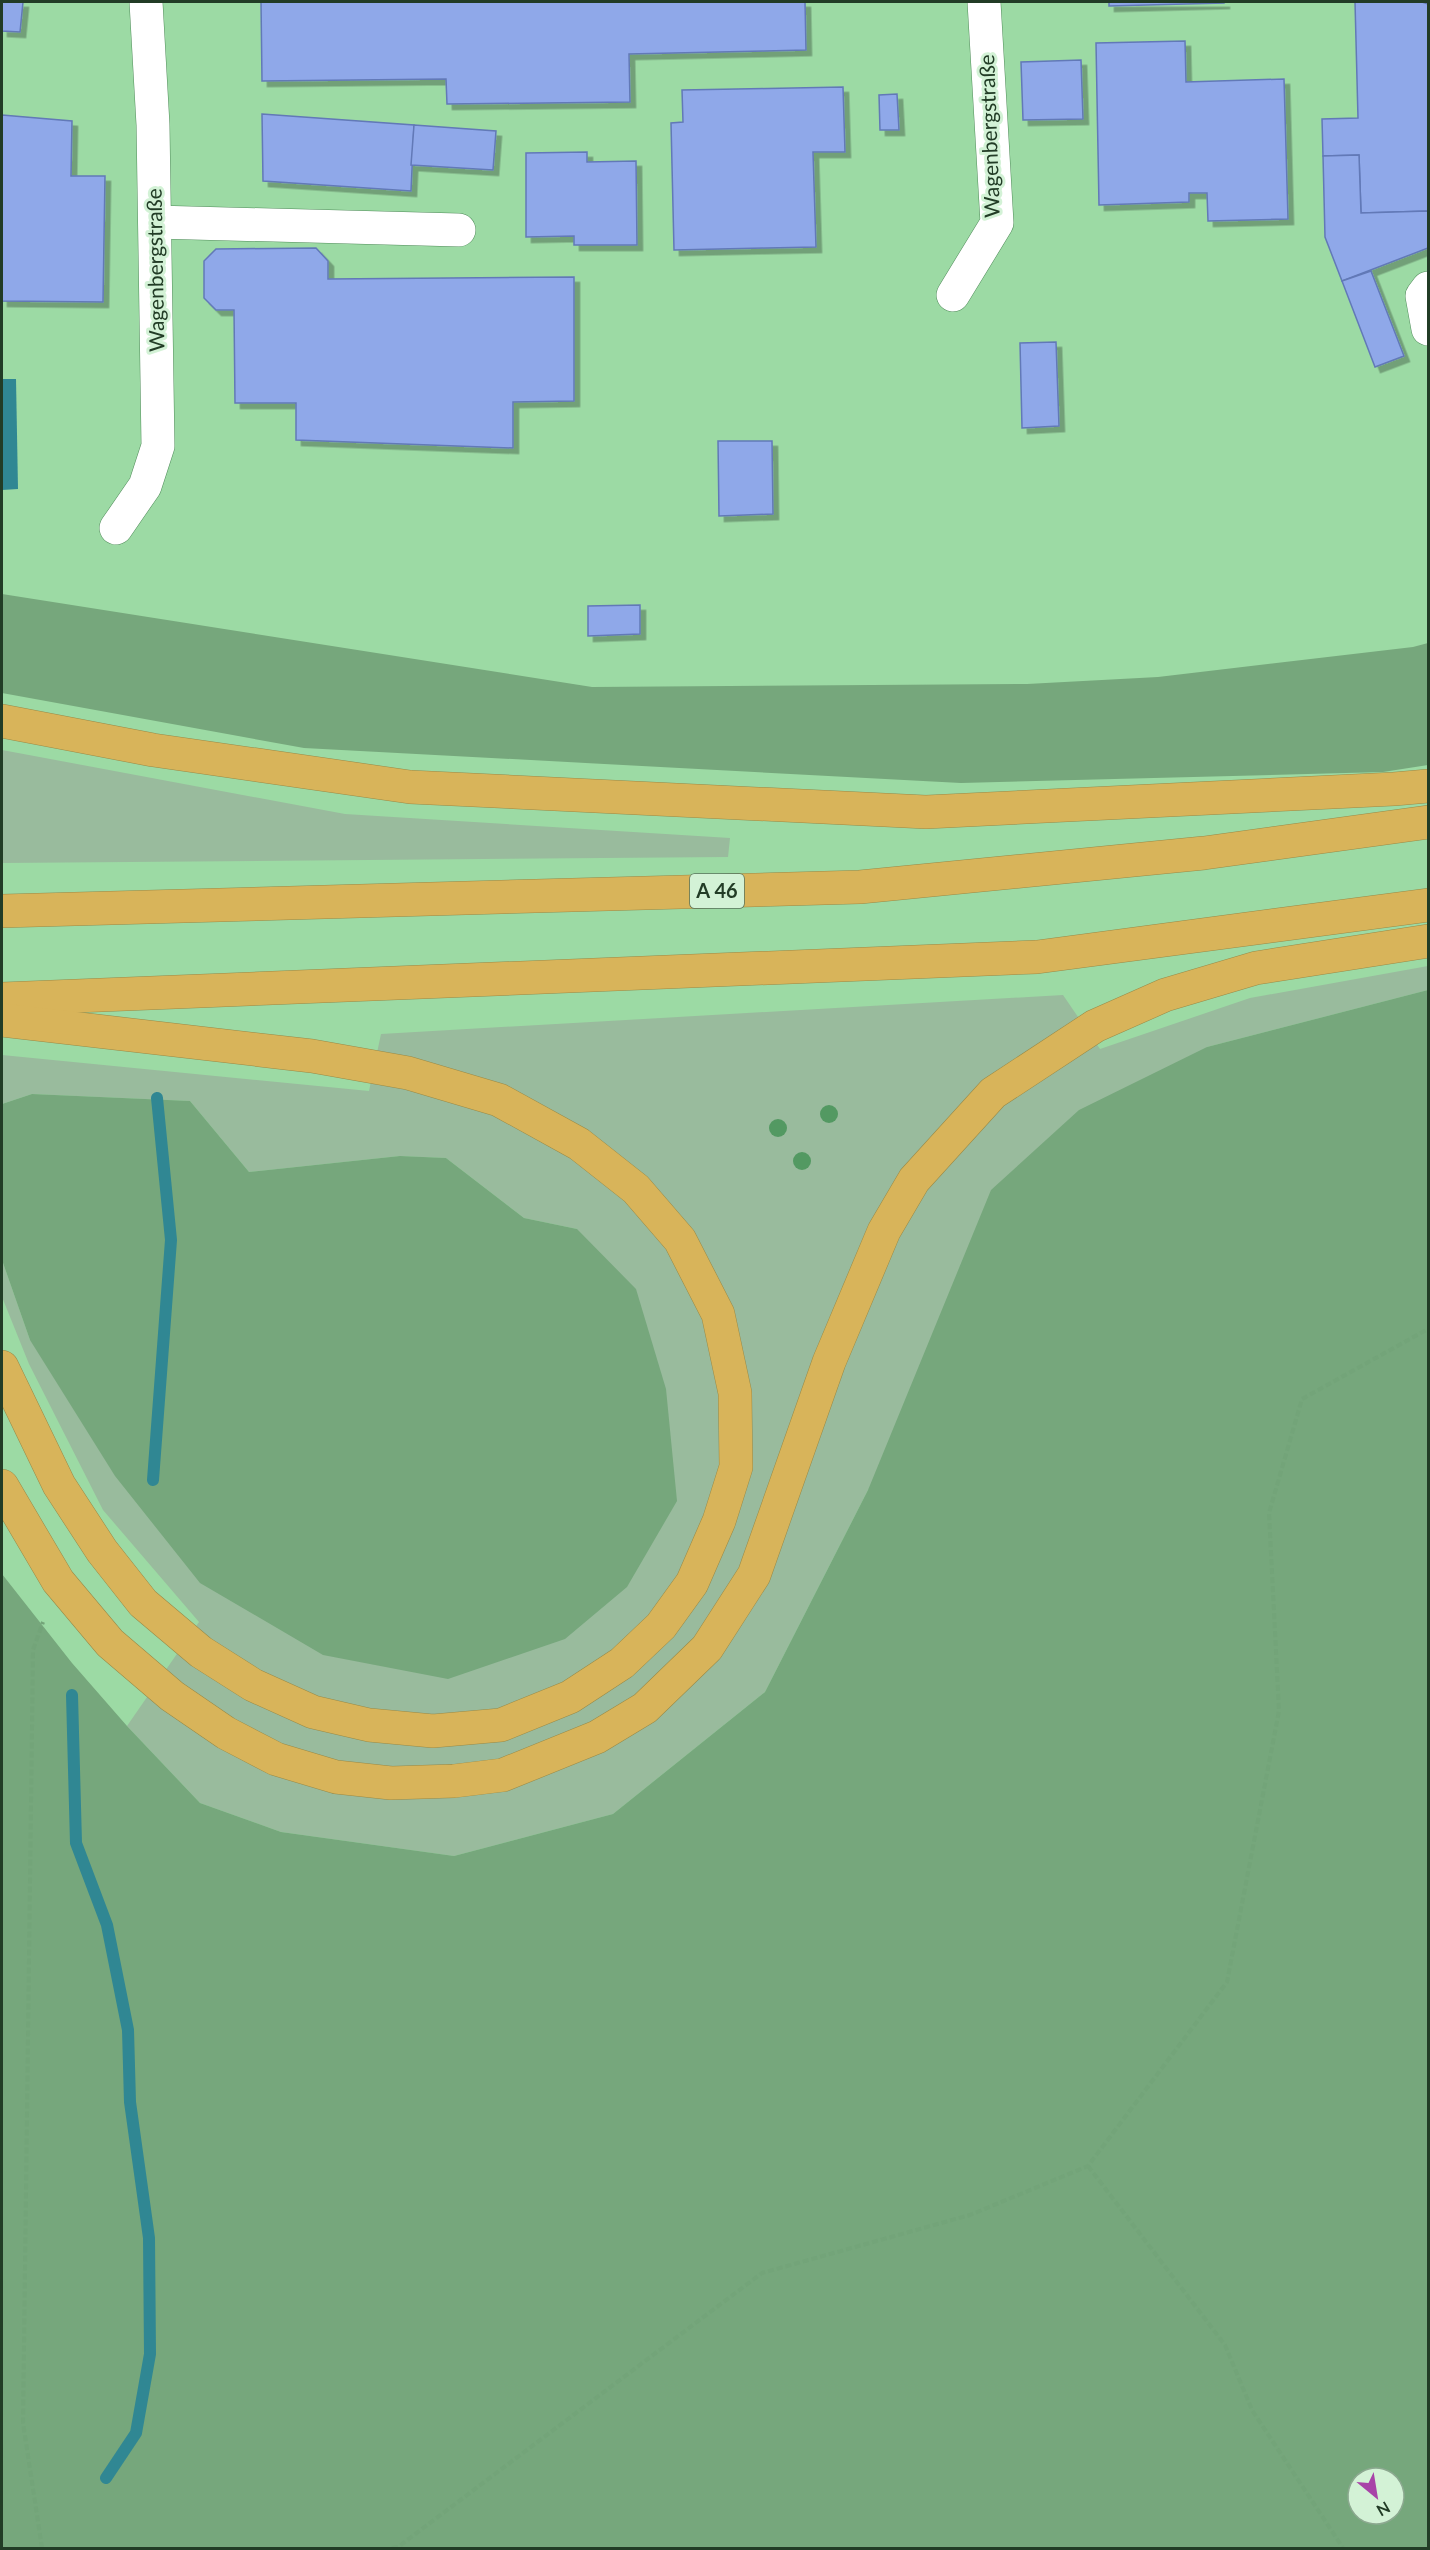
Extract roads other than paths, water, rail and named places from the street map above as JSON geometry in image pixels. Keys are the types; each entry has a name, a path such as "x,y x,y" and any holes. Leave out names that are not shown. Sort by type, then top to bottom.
{"highway":[{"path":"2,721 153,750 410,787 926,812 1428,786"},
{"name":"A 46","path":"2,911 860,887 1204,853 1428,822"},
{"path":"2,999 1037,957 1428,905"},
{"path":"2,1486 58,1581 110,1643 172,1696 226,1733 276,1759 336,1777 391,1783 454,1781 504,1775 597,1737 645,1708 707,1648 754,1575 829,1362 884,1231 914,1180 993,1093 1095,1026 1165,996 1256,968 1428,941"},
{"path":"2,1020 312,1056 408,1073 499,1100 579,1144 636,1189 680,1240 718,1314 735,1393 736,1467 719,1521 692,1583 661,1626 622,1663 570,1697 501,1725 433,1731 369,1725 313,1712 253,1685 201,1652 143,1603 102,1551 59,1485 2,1367"}],"street":[{"name":"Wagenbergstraße","path":"116,528 145,486 158,446 153,125 146,2"},
{"name":"Wagenbergstraße","path":"953,295 997,223 984,2"},
{"path":"155,222 459,230"},
{"path":"1428,288 1422,296 1428,329"}],"water":[{"path":"2,379 16,379 18,489 2,490"}],"waterway":[{"path":"153,1480 171,1240 157,1098"},
{"path":"72,1695 76,1843 107,1925 128,2030 130,2102 149,2238 150,2354 136,2433 106,2478"}]}
